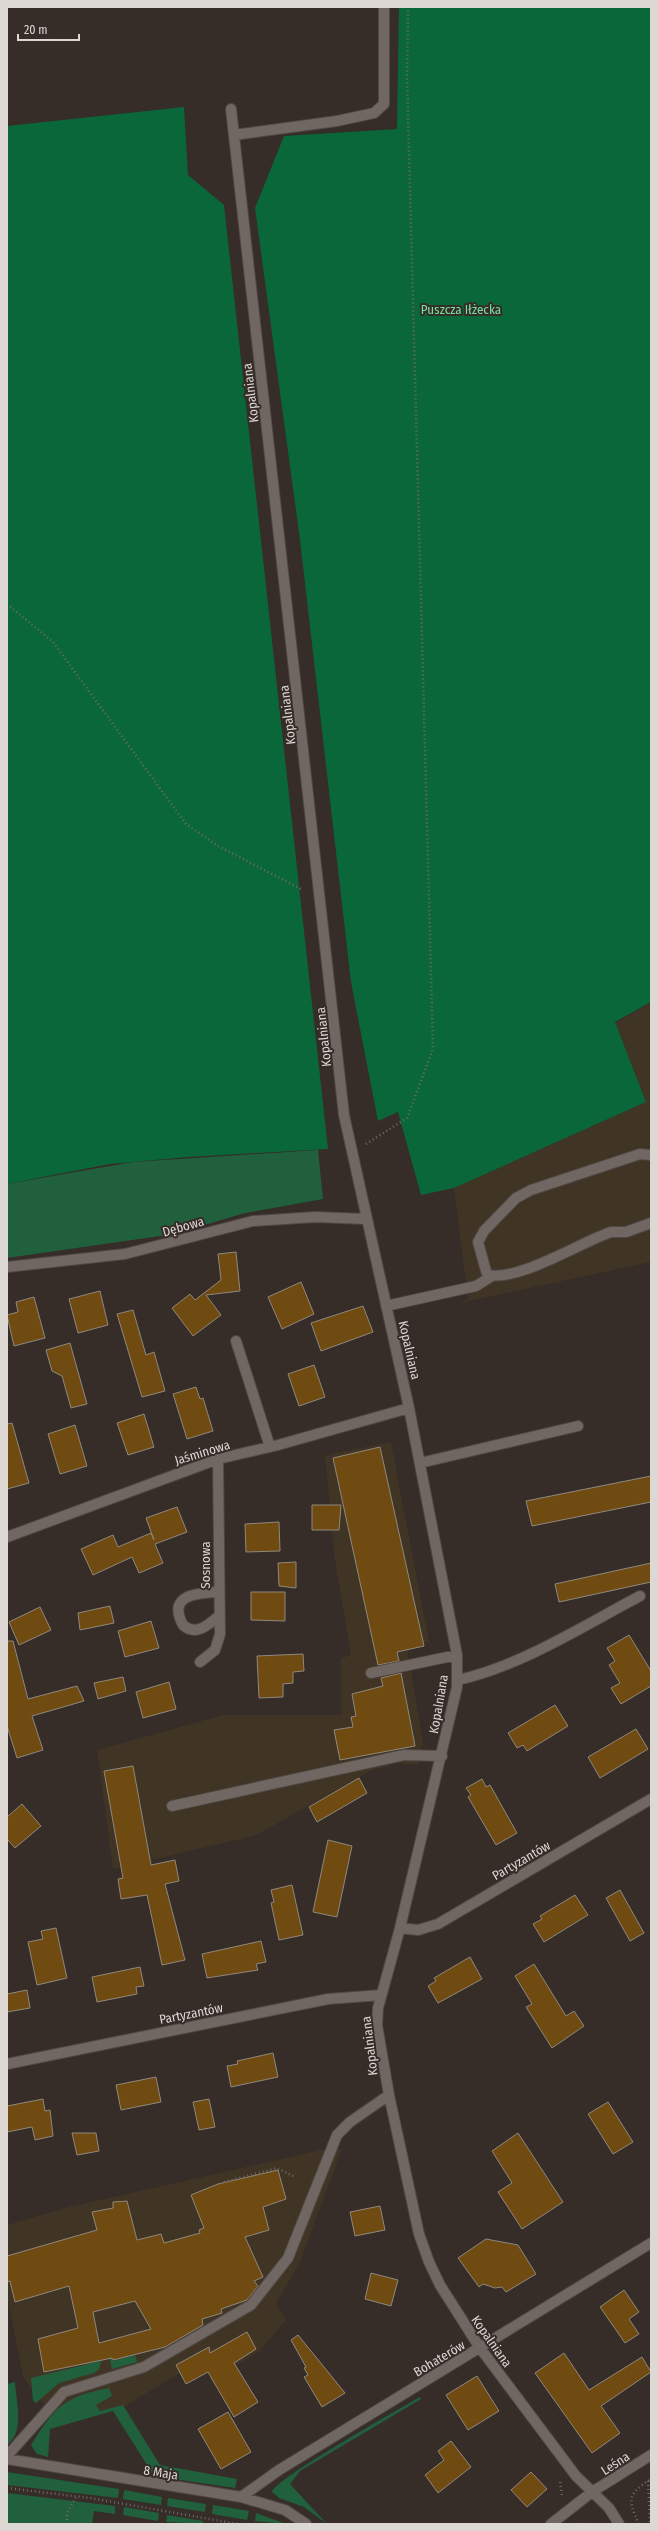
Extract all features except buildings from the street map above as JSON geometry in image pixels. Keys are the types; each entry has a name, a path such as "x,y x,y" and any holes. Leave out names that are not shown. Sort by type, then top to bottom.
{"street":[{"path":"234,135 337,122 374,113 384,104 384,7"},
{"name":"Kopalniana","path":"232,109 322,900 344,1115 409,1408 457,1655 458,1680 442,1756 400,1928 381,1994 377,2025 389,2095 419,2234 428,2262 440,2286 480,2348 576,2476 614,2514 619,2524"},
{"path":"492,1276 488,1275 484,1266 478,1242 484,1231 516,1198 531,1190 640,1154 651,1155"},
{"name":"Dębowa","path":"7,1267 125,1254 253,1221 315,1217 366,1219"},
{"path":"386,1306 476,1286 492,1276 528,1269 599,1236 611,1232 626,1232 651,1224"},
{"path":"236,1341 270,1447"},
{"name":"Jaśminowa","path":"7,1537 218,1459 270,1447 409,1408"},
{"path":"420,1463 578,1426"},
{"name":"Sosnowa","path":"200,1662 211,1654 217,1645 220,1634 218,1592 218,1459"},
{"path":"218,1592 199,1593 187,1597 180,1603 178,1611 183,1625 193,1630 202,1628 219,1616"},
{"path":"458,1680 483,1675 515,1661 640,1596"},
{"path":"371,1672 457,1655"},
{"path":"172,1806 404,1755 442,1756"},
{"name":"Partyzantów","path":"400,1928 418,1930 438,1924 651,1799"},
{"name":"Partyzantów","path":"7,2064 328,1999 381,1994"},
{"path":"7,2458 64,2392 144,2367 251,2305 288,2258 337,2136 350,2122 389,2095"},
{"name":"Bohaterów","path":"241,2497 279,2470 651,2243"},
{"name":"Leśna","path":"551,2524 592,2492 651,2455"},
{"name":"8 Maja","path":"7,2458 241,2497 285,2510 306,2524"}],"path":[{"path":"352,1153 407,1118 433,1049 407,76 408,7"},
{"path":"7,604 53,642 186,824 218,846 322,900"},
{"path":"224,2182 276,2168 295,2177"},
{"path":"558,2479 563,2492 560,2500"},
{"path":"639,2524 632,2506 631,2498 633,2491 651,2479"},
{"path":"648,2481 650,2524"},
{"path":"7,2488 76,2496 238,2524"},
{"path":"67,2524 68,2509 76,2496"},
{"path":"579,2524 589,2524"}],"shaded area":[{"path":"651,1003 651,1262 460,1303 468,1299 454,1188 646,1102 615,1023"},
{"path":"391,1442 429,1642 407,1647 423,1743 418,1765 399,1763 370,1771 257,1835 113,1869 97,1750 223,1715 341,1715 341,1658 351,1655 335,1561 325,1457 335,1453"},
{"path":"342,2149 299,2265 276,2303 286,2320 260,2351 228,2370 215,2352 125,2406 56,2420 23,2377 7,2297 7,2225 69,2207 321,2150"}],"green space":[{"name":"Puszcza Iłżecka","path":"399,7 651,7 651,1002 615,1022 646,1102 454,1188 421,1195 398,1112 378,1121 351,982 300,540 255,208 284,136 397,129"},
{"path":"184,107 188,175 224,205 328,1149 188,1157 110,1164 7,1184 7,126"},
{"path":"318,1150 323,1199 245,1213 174,1234 7,1258 7,1184 133,1162"},
{"path":"111,2355 113,2361 135,2355 137,2362 112,2369 109,2356"},
{"path":"101,2361 99,2369 94,2373 59,2383 36,2403 33,2401 31,2378"},
{"path":"15,2382 18,2407 18,2424 13,2439 7,2445 7,2384"},
{"path":"109,2388 112,2396 96,2405 100,2411 123,2405 160,2465 237,2479 235,2488 154,2476 113,2411 50,2429 48,2457 37,2454 31,2445 54,2413 70,2400 81,2395"},
{"path":"420,2397 421,2399 300,2471 290,2484 327,2524 304,2507 279,2498 272,2492 278,2485 314,2460"},
{"path":"7,2472 119,2489 118,2498 7,2485"},
{"path":"124,2490 162,2497 161,2505 123,2499"},
{"path":"7,2493 115,2506 115,2514 94,2511 92,2524 7,2524"},
{"path":"168,2498 206,2504 205,2512 167,2506"},
{"path":"213,2505 249,2511 247,2520 212,2514"},
{"path":"124,2507 159,2513 158,2521 123,2515"},
{"path":"256,2513 286,2524 255,2521"},
{"path":"167,2515 203,2521 203,2524 166,2522"}]}
